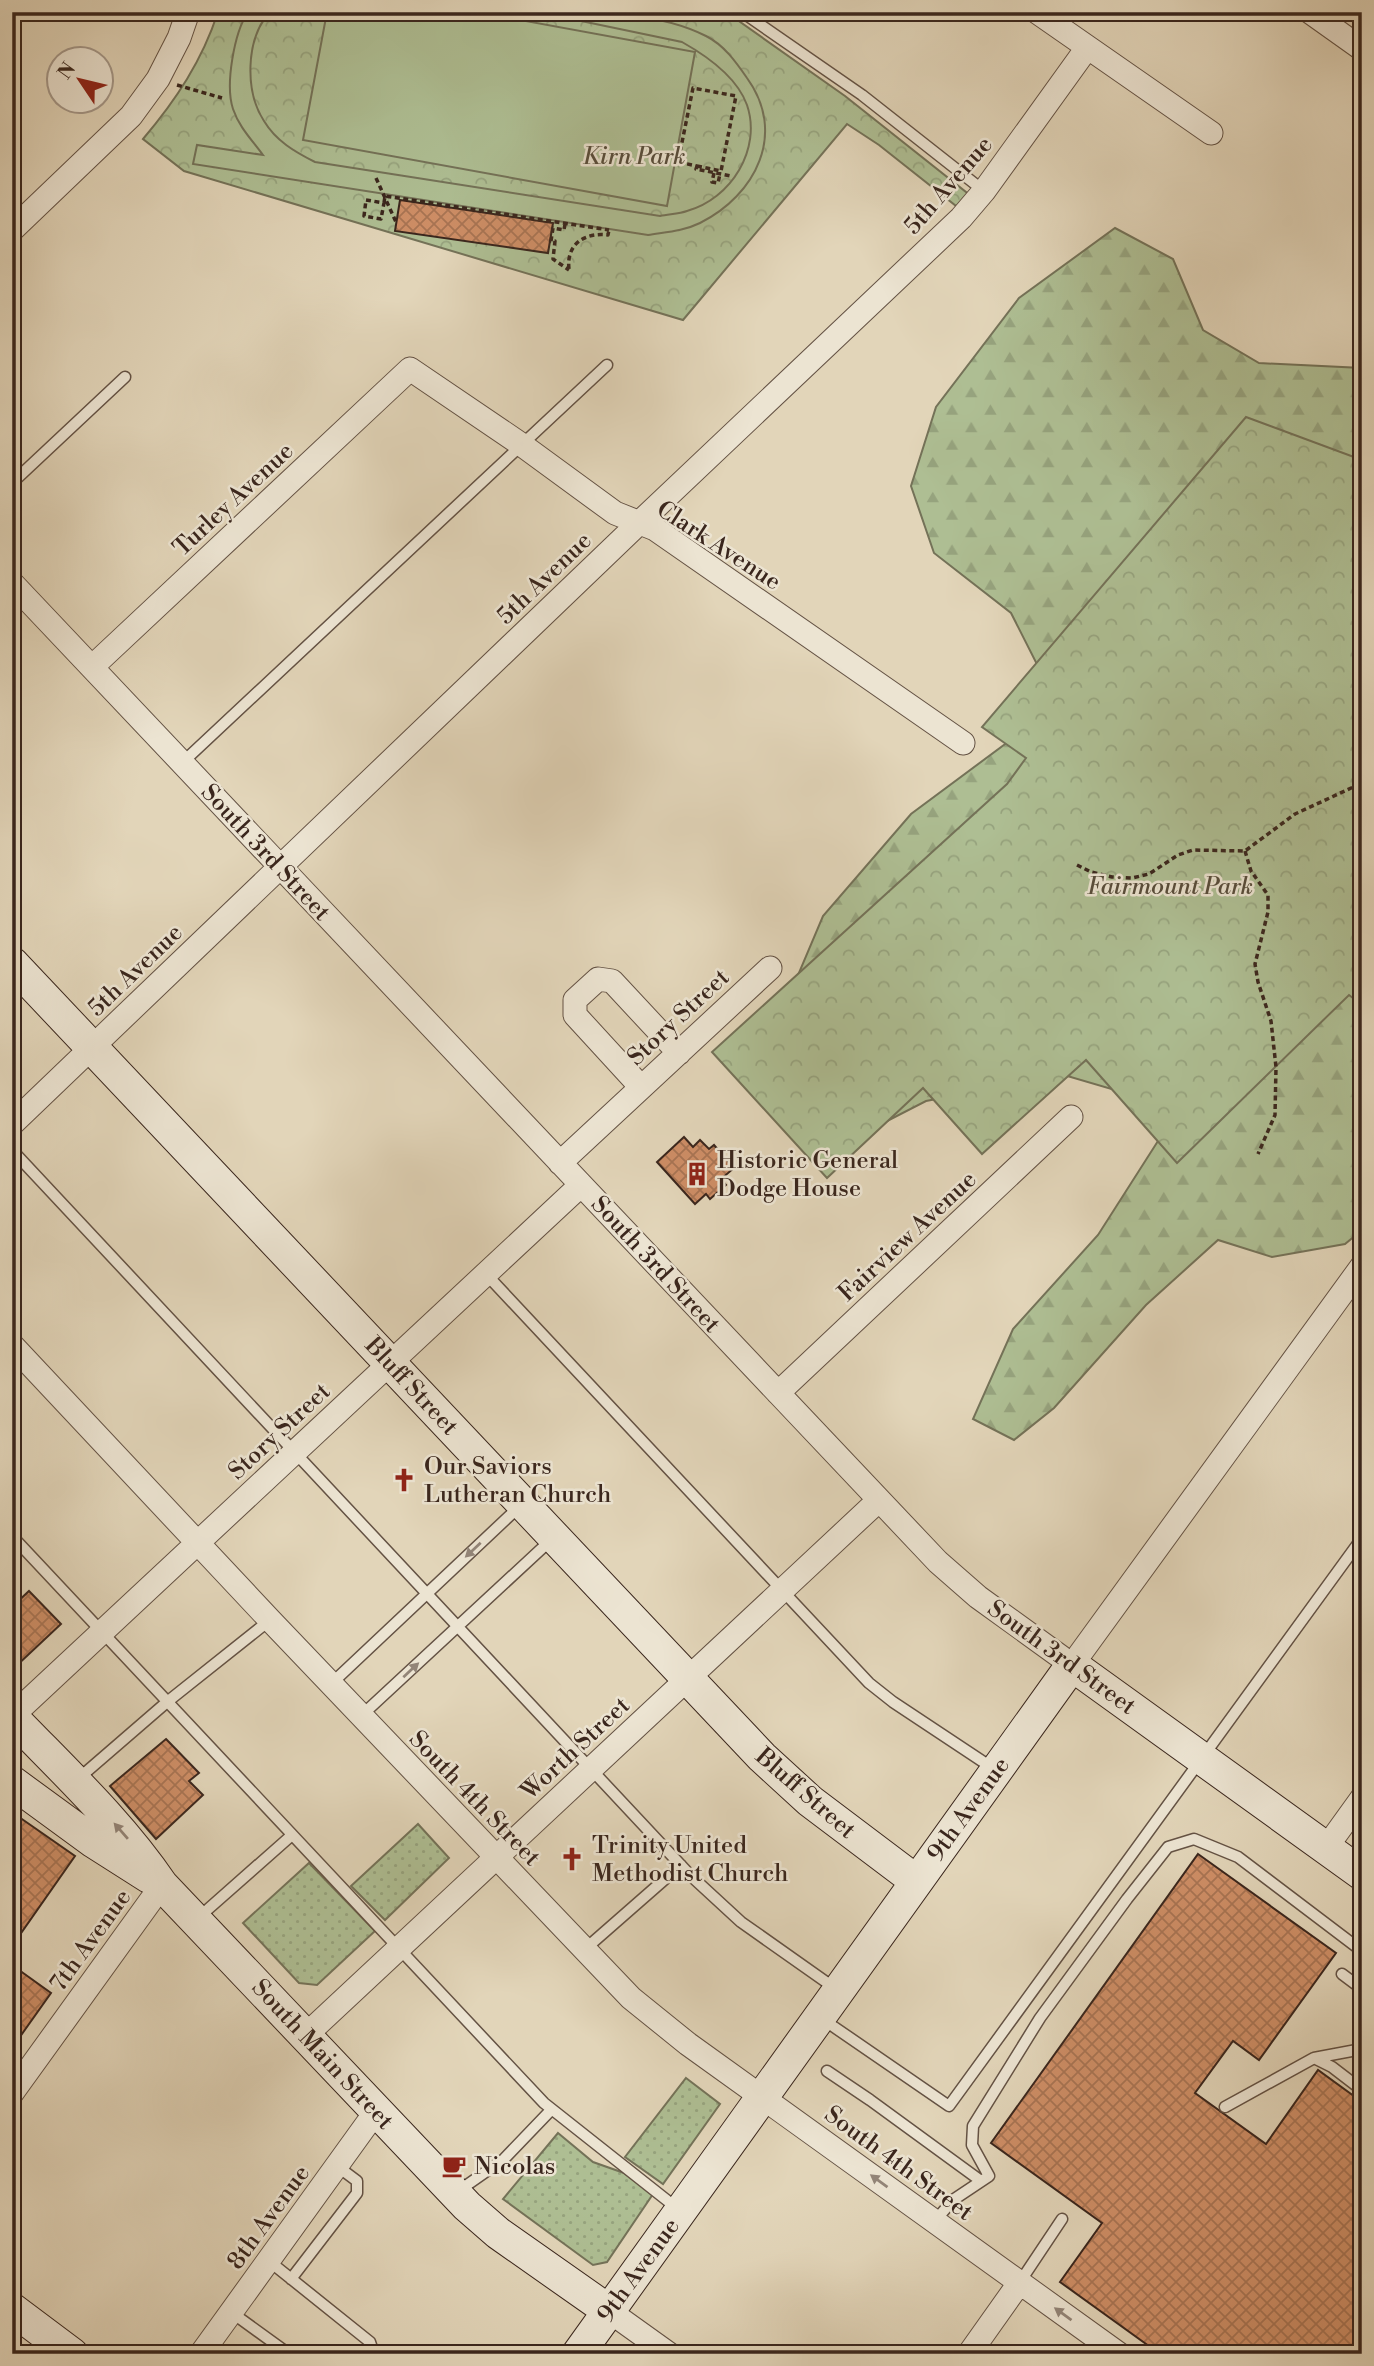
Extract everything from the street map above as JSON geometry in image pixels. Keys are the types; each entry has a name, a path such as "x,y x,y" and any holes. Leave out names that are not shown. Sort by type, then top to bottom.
{"main road":[{"name":"Bluff Street","path":"12,963 793,1786 916,1881"},
{"name":"South 3rd Street","path":"1072,1665 1362,1874"},
{"name":"9th Avenue","path":"578,2354 1072,1665"},
{"name":"South Main Street","path":"12,1716 142,1854 162,1885 455,2194 498,2233 609,2311"},
{"path":"12,1782 94,1842 162,1885"},
{"path":"12,2309 72,2354"}],"street":[{"path":"12,230 131,116 158,79 179,38 188,12"},
{"path":"1037,12 1211,133"},
{"path":"1310,12 1362,49"},
{"name":"5th Avenue","path":"12,1124 961,218 984,191 1087,48"},
{"name":"Clark Avenue","path":"410,369 522,445 615,513 654,529 964,743"},
{"name":"Turley Avenue","path":"92,667 410,369"},
{"name":"South 3rd Street","path":"12,583 938,1562 978,1597 1072,1665"},
{"name":"Story Street","path":"560,1163 770,968"},
{"path":"641,1087 575,1015 575,1000 598,978 612,981 678,1053"},
{"name":"Fairview Avenue","path":"778,1393 1071,1118"},
{"name":"Story Street","path":"12,1716 581,1185"},
{"name":"9th Avenue","path":"1072,1665 1362,1266"},
{"name":"South 4th Street","path":"12,1345 495,1858 631,1998 660,2023 1119,2354"},
{"name":"Worth Street","path":"306,2035 879,1500"},
{"path":"1326,1848 1362,1798"},
{"name":"7th Avenue","path":"12,2093 162,1885"},
{"name":"8th Avenue","path":"201,2354 377,2110"},
{"path":"969,2354 1020,2282"},
{"name":"South Main Street","path":"609,2311 669,2354"}],"lane":[{"path":"742,12 862,95 984,191"},
{"path":"182,762 607,365"},
{"path":"12,483 125,377"},
{"path":"12,1150 681,1865 741,1922 838,1990"},
{"path":"485,1274 869,1683 996,1771"},
{"path":"331,1684 523,1503"},
{"path":"12,1536 551,2110 681,2210"},
{"path":"361,1716 555,1537"},
{"path":"819,2017 949,2106 1362,1538"},
{"path":"75,1782 167,1702 270,1620"},
{"path":"195,1920 292,1835"},
{"path":"935,2221 953,2200 989,2176 972,2145 973,2126 1040,2018 1168,1847 1194,1839 1238,1857 1362,1951"},
{"path":"584,1950 681,1865"},
{"path":"1342,1975 1362,1989"},
{"path":"1225,2107 1314,2058 1362,2049"},
{"path":"1314,2058 1332,2067 1362,2090"},
{"path":"827,2071 981,2181"},
{"path":"455,2194 504,2159 551,2110"},
{"path":"291,2279 357,2193 357,2181 337,2166"},
{"path":"1020,2282 1062,2219"},
{"path":"269,2261 370,2342 374,2354"},
{"path":"231,2312 289,2354"}],"path":[{"path":"158,79 222,98"},
{"path":"692,88 736,96 721,171 697,166 678,162 692,88"},
{"path":"697,166 696,169 731,176"},
{"path":"714,173 712,182 718,183 720,174"},
{"path":"376,178 396,222"},
{"path":"384,197 384,203 381,219 364,216 366,200 384,203"},
{"path":"384,197 609,230 608,235 592,234 578,241 569,254 569,270"},
{"path":"565,224 564,230 553,228 551,241 555,242 553,259 569,270"},
{"path":"569,270 573,266"},
{"path":"1077,865 1112,877 1132,878 1149,874 1178,855 1193,850 1245,850 1295,814 1362,783"},
{"path":"1245,850 1251,871 1268,895 1268,912 1255,964 1271,1021 1276,1067 1275,1115 1258,1154"}],"green space":[{"name":"Kirn Park","path":"218,12 726,12 845,96 976,200 965,213 879,145 847,124 683,320 184,171 143,139 187,79 212,30"},
{"path":"248,12 270,12 256,36 250,66 253,96 258,109 280,140 315,162 660,216 703,205 729,184 746,155 751,122 747,105 729,76 682,42 538,12 646,17 687,28 712,40 734,60 759,99 764,120 760,161 737,196 720,211 688,228 648,235 193,164 197,145 263,155 239,122 231,99 232,59"},
{"path":"327,12 476,12 695,52 667,206 303,140"},
{"path":"1115,228 1173,259 1203,330 1259,363 1362,368 1362,489 1048,686 1011,613 934,553 911,486 936,407 1019,298"},
{"name":"Fairmount Park","path":"1246,417 1362,460 1362,1005 1349,995 1177,1163 1086,1060 982,1154 923,1088 827,1178 712,1052 1007,784 1026,758 982,727"},
{"path":"1028,727 1362,970 1362,1230 1345,1244 1272,1257 1218,1240 1146,1305 1054,1408 1014,1440 973,1419 1013,1329 1098,1235 1158,1141 1139,1097 1064,1075 926,1101 854,1138 763,1058 823,916 911,814"},
{"path":"418,1824 449,1858 385,1920 351,1886"},
{"path":"309,1863 375,1931 317,1985 299,1983 243,1923"},
{"path":"686,2078 720,2104 663,2184 625,2157"},
{"path":"558,2133 593,2162 624,2173 653,2194 607,2262 593,2265 503,2199"}],"building":[{"path":"400,200 553,223 548,253 395,231"},
{"name":"Historic General Dodge House","path":"684,1137 693,1147 700,1140 709,1149 714,1145 734,1168 721,1179 726,1185 710,1199 706,1194 695,1204 657,1162"},
{"path":"29,1591 61,1624 12,1670 12,1607"},
{"path":"166,1739 199,1773 189,1781 203,1795 156,1839 110,1786"},
{"path":"19,1817 75,1856 12,1946 12,1827"},
{"path":"1198,1854 1336,1953 1259,2060 1233,2041 1195,2093 1266,2144 1318,2070 1362,2102 1362,2354 1160,2354 1060,2282 1102,2223 991,2143"},
{"path":"12,1965 51,1993 12,2048"}],"place":[{"name":"Historic General Dodge House","path":"697,1174"},
{"name":"Our Saviors Lutheran Church","path":"404,1480"},
{"name":"Trinity United Methodist Church","path":"572,1859"},
{"name":"Nicolas","path":"454,2166"}]}
